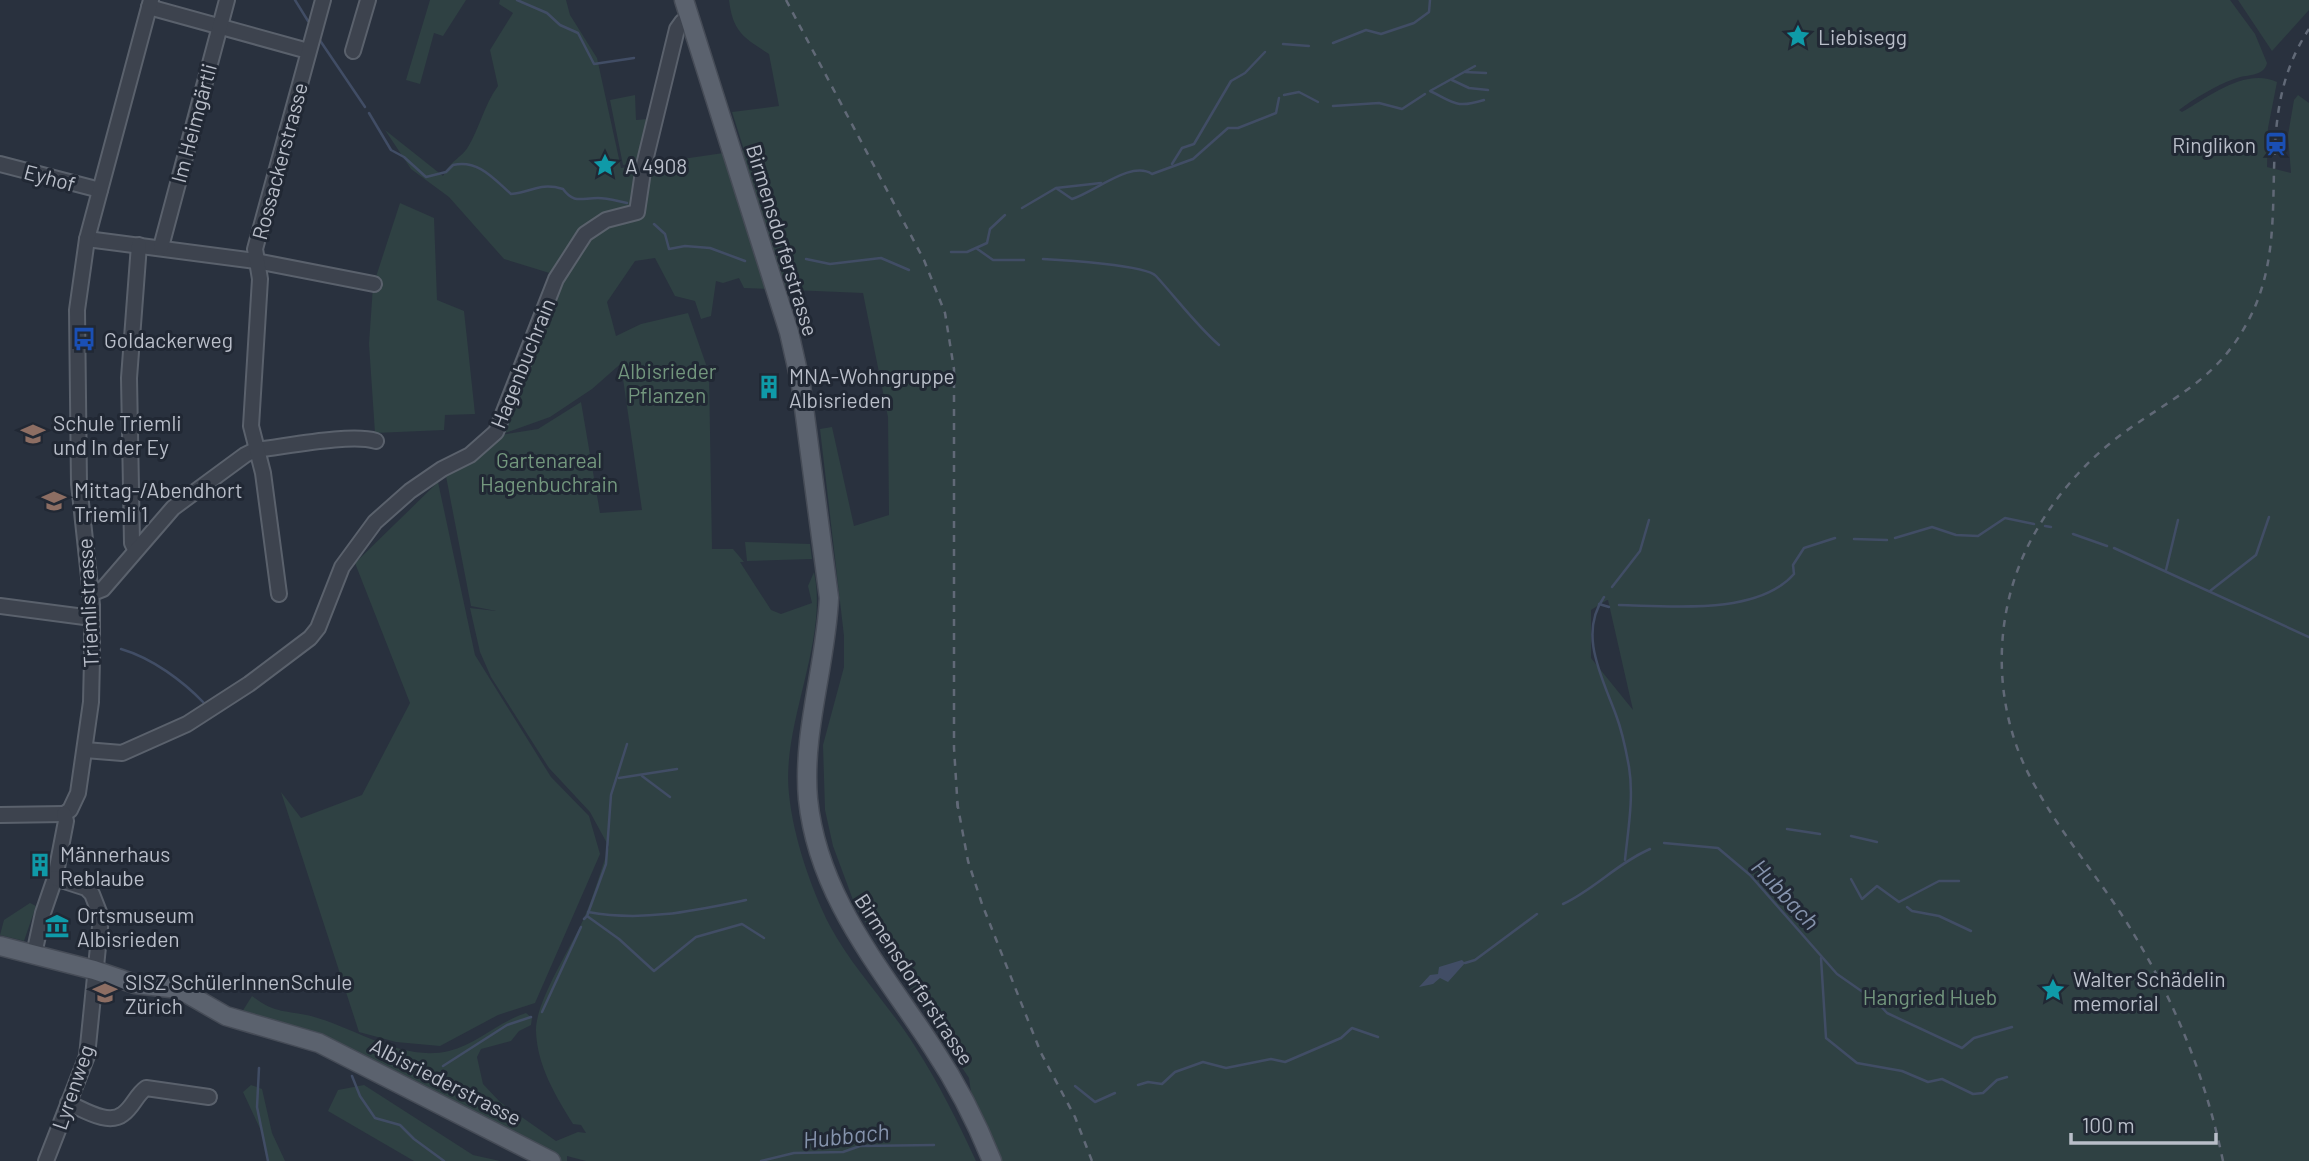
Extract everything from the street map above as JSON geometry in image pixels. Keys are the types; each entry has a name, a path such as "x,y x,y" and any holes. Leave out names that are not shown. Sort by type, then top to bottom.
{"main road":[{"name":"Birmensdorferstrasse","path":"684,0 789,332 801,385 829,598 827,631 808,754 808,796 815,840 844,916 957,1086 992,1161"},
{"name":"Albisriederstrasse","path":"0,946 94,970 135,984 179,989 226,1016 337,1050 551,1161"}],"street":[{"name":"Im Heimgärtli","path":"161,247 227,0"},
{"name":"Rossackerstrasse","path":"279,594 263,472 255,450 251,426 260,279 255,249 323,0"},
{"path":"353,51 368,0"},
{"path":"150,4 219,27 308,51"},
{"name":"Triemlistrasse","path":"34,954 43,913 55,878 66,821 64,814 70,810 78,793 91,702 92,618 79,484 77,310 87,239 150,4"},
{"name":"Hagenbuchrain","path":"85,750 122,753 187,724 300,646 318,628 342,567 375,522 410,491 442,469 470,455 496,432 554,285 570,255 593,227 606,220 637,212 644,165 677,29 680,23 690,19"},
{"name":"Eyhof","path":"0,164 100,190"},
{"path":"87,239 256,261 374,284"},
{"path":"135,549 132,543 129,405 139,245"},
{"path":"90,594 103,589 173,508 255,450 367,439 376,441"},
{"path":"0,606 92,618"},
{"path":"0,815 64,814"},
{"name":"Lyrenweg","path":"46,1161 87,1056 99,908 86,888 55,878"},
{"path":"68,1103 113,1118 123,1114 146,1088 209,1097"}],"green space":[{"path":"430,0 466,0 443,36 434,33 420,84 406,80"},
{"path":"500,0 566,0 570,15 597,58 621,168 744,150 732,112 779,106 769,54 741,33 733,20 729,0 2230,0 2255,34 2267,63 2265,68 2258,73 2220,85 2179,110 2182,112 2240,81 2265,78 2277,82 2268,128 2267,167 2291,173 2288,135 2294,100 2298,95 2309,103 2309,1161 1002,1161 971,1092 969,1078 856,908 833,846 825,810 823,745 844,667 844,636 820,429 832,427 854,526 889,515 888,417 863,293 744,288 739,278 723,283 716,281 711,316 701,319 695,301 675,296 655,258 635,261 607,302 616,336 641,324 688,313 709,373 712,549 733,549 744,562 740,562 771,610 781,614 812,603 808,586 814,572 817,598 815,626 788,767 791,810 799,844 816,896 830,926 933,1075 976,1161 586,1161 567,1156 567,1161 530,1161 549,1150 442,1099 242,1012 252,996 274,1009 328,1021 397,1048 431,1053 459,1048 526,1013 532,1018 531,1025 519,1031 511,1041 481,1049 477,1057 483,1084 500,1102 556,1141 578,1132 586,1133 581,1125 573,1124 554,1091 543,1068 536,1031 541,1005 584,918 609,847 590,812 549,768 491,677 480,652 470,608 496,611 471,606 445,471 500,435 538,429 581,402 600,513 642,510 622,372 625,360 592,389 550,417 502,434 556,275 504,259 449,197 411,169 385,130 443,176 468,147 498,86 490,50 513,13 499,4","holes":["1608,600 1633,710 1591,658 1591,610"]},
{"path":"2238,0 2309,0 2309,10 2272,51"},
{"path":"635,95 636,120 648,119 640,163 623,165 610,100"},
{"path":"400,203 434,218 437,300 464,311 475,414 445,415 444,430 375,433 369,344 373,286"},
{"path":"438,482 475,655 551,777 589,816 600,854 535,1003 498,1015 440,1046 396,1042 359,1032 281,792 301,818 362,795 410,703 355,563"},
{"path":"745,542 810,544 812,559 747,561"},
{"path":"30,903 36,906 24,941 0,935 4,920"},
{"path":"251,1085 262,1089 272,1133 285,1161 269,1161 263,1135 243,1092"},
{"path":"364,1085 473,1155 500,1161 414,1161 328,1111 338,1090"}],"water":[{"path":"1462,960 1465,963 1448,982 1440,978 1433,984 1419,987 1430,975 1438,974 1439,967"}],"waterway":[{"path":"295,0 308,21"},
{"path":"517,0 547,13 560,25 578,33 594,64 634,58"},
{"path":"1333,43 1366,30 1381,34 1414,23 1429,12 1430,0"},
{"path":"319,39 365,107"},
{"path":"1283,44 1309,46"},
{"path":"1172,164 1182,148 1194,144 1231,81 1245,73 1265,52"},
{"path":"1475,66 1430,91 1460,104 1484,100"},
{"path":"1465,72 1486,73"},
{"path":"1452,80 1469,88 1488,90"},
{"path":"1284,95 1299,92 1318,102"},
{"path":"1333,106 1379,103 1402,109 1425,94"},
{"path":"1022,208 1056,188 1072,199 1124,174 1134,171 1152,174 1193,159 1228,128 1238,128 1276,113 1279,98"},
{"path":"369,113 391,150 404,157 426,177 446,172 453,165 470,165 485,172 511,194 555,187 563,189 574,198 601,198 627,203"},
{"path":"1056,188 1101,183"},
{"path":"951,252 967,252 987,243 990,229 1005,215"},
{"path":"654,224 665,234 669,249 685,246 710,248 745,261"},
{"path":"976,248 993,260 1024,260"},
{"path":"806,259 830,264 881,258 909,270"},
{"path":"1043,259 1103,264 1149,272 1156,276 1219,345"},
{"path":"2210,591 2256,555 2269,517"},
{"name":"Hubbach","path":"1895,538 1932,527 1956,535 1978,536 2005,518 2034,524"},
{"name":"Hubbach","path":"1612,587 1640,551 1649,520"},
{"path":"2166,570 2178,520"},
{"name":"Hubbach","path":"2045,526 2051,527"},
{"name":"Hubbach","path":"2073,534 2107,546"},
{"name":"Hubbach","path":"1619,605 1712,606 1758,597 1778,587 1794,574 1793,565 1804,548 1835,538"},
{"name":"Hubbach","path":"1854,539 1887,540"},
{"name":"Hubbach","path":"2114,548 2309,637"},
{"name":"Hubbach","path":"1604,597 1596,611 1593,641 1599,671 1620,727 1629,767 1631,802 1625,860"},
{"name":"Hubbach","path":"1599,604 1609,607"},
{"path":"121,649 166,671 204,703"},
{"path":"587,916 606,864 611,795 627,744"},
{"path":"619,778 677,769"},
{"path":"642,776 670,797"},
{"path":"1787,829 1820,834"},
{"path":"1851,836 1877,842"},
{"name":"Hubbach","path":"1664,843 1718,848 1750,875 1837,974 1870,997"},
{"name":"Hubbach","path":"1563,904 1650,849"},
{"path":"1851,879 1862,899 1877,886 1899,902 1939,881 1959,881"},
{"path":"588,912 648,915 746,900"},
{"path":"1907,907 1912,911 1939,916 1971,931"},
{"name":"Hubbach","path":"1465,963 1475,960 1537,914"},
{"path":"584,919 587,916 619,939 654,971 696,937 742,924 764,938"},
{"path":"542,1012 581,927"},
{"path":"1821,958 1826,1038 1857,1063 1902,1071 1928,1082 1942,1079 1973,1094 1983,1093 1997,1080 2007,1077"},
{"path":"1877,1002 1887,1013 1962,1048 1974,1038 2012,1027"},
{"path":"443,1066 507,1025 531,1017"},
{"name":"Hubbach","path":"1138,1085 1148,1082 1162,1084 1175,1072 1203,1062 1226,1068 1271,1059 1285,1062 1341,1038 1352,1028 1378,1037"},
{"path":"259,1068 257,1107 268,1161"},
{"path":"352,1076 360,1096 375,1118 400,1125 444,1161"},
{"name":"Hubbach","path":"1075,1086 1095,1102 1115,1093"},
{"name":"Hubbach","path":"761,1161 794,1153 843,1152 860,1146 934,1145"}],"railway":[{"path":"786,0 924,260 945,313 954,369 954,748 958,811"},
{"path":"2223,1161 2200,1076 2167,995 2127,923 2047,806 2020,756 2004,691 2004,625 2021,561 2044,517 2063,491 2109,444 2207,374 2235,343 2247,323 2262,287 2270,251 2275,139 2280,102 2290,65 2309,29"},
{"path":"957,802 968,861 982,904 1041,1053 1075,1117 1092,1161"}],"place":[{"name":"Liebisegg","path":"1798,36"},
{"name":"Ringlikon","path":"2276,144"},
{"name":"A 4908","path":"605,165"},
{"name":"Goldackerweg","path":"84,339"},
{"name":"MNA-Wohngruppe Albisrieden","path":"769,387"},
{"name":"Schule Triemli und In der Ey","path":"33,434"},
{"name":"Mittag-/Abendhort Triemli 1","path":"54,501"},
{"name":"Männerhaus Reblaube","path":"40,865"},
{"name":"Ortsmuseum Albisrieden","path":"57,926"},
{"name":"Walter Schädelin memorial","path":"2053,990"},
{"name":"SISZ SchülerInnenSchule Zürich","path":"105,993"}],"park label":[{"name":"Albisrieder Pflanzen","path":"667,382"},
{"name":"Gartenareal Hagenbuchrain","path":"549,471"},
{"name":"Hangried Hueb","path":"1930,996"}]}
